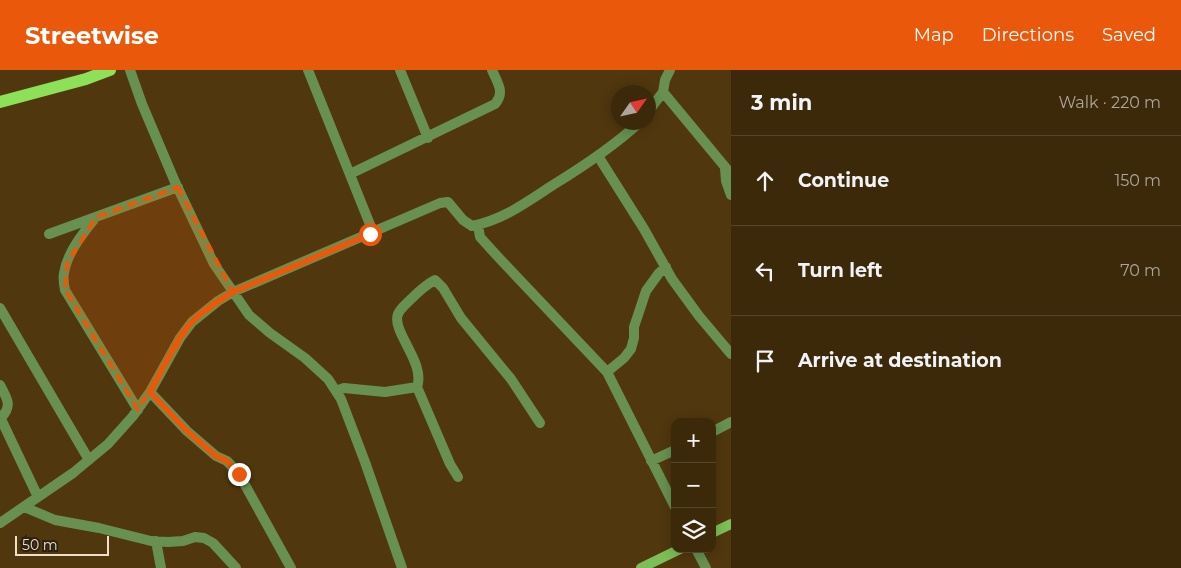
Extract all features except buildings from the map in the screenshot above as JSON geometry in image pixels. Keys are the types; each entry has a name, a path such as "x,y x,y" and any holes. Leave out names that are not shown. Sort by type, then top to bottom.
{"main road":[{"path":"0,102 86,79 110,70"}],"street":[{"path":"130,70 142,104 214,264 249,315 305,358 328,379 341,398 402,568"},
{"path":"308,70 373,232"},
{"path":"400,70 428,138"},
{"path":"350,174 428,138 494,104 500,98 501,91 492,70"},
{"path":"656,101 663,92 665,80 670,70"},
{"path":"663,92 728,171 726,180 731,194"},
{"path":"0,523 73,473 108,444 138,410 180,338 192,322 233,292 440,203 448,202 463,220 472,226 509,214 598,156 631,130"},
{"path":"598,156 634,212 672,279 699,316 731,354"},
{"path":"48,234 178,187"},
{"path":"96,217 77,243 67,263 64,274 65,290 138,410"},
{"path":"478,225 480,237 607,372 671,499"},
{"path":"607,372 624,358 631,349 634,327 646,291 659,273 666,267"},
{"path":"458,477 450,464 418,387 421,378 396,321 398,314 427,284 435,280 443,288 461,318 511,379 540,423"},
{"path":"0,308 89,460"},
{"path":"0,385 9,405 8,411 0,418 38,497"},
{"path":"336,391 344,388 385,392 418,387"},
{"path":"150,392 187,431 216,456 227,461 239,474 291,568"},
{"path":"716,430 731,422"},
{"path":"651,460 671,452"},
{"path":"24,507 55,520 156,541 168,542 183,541 195,537 204,538 213,544 236,568"},
{"path":"716,531 731,524"},
{"path":"156,541 161,568"},
{"path":"641,568 672,553"},
{"path":"698,553 706,568"}],"highlighted area":[{"path":"178,187 233,292 192,322 138,410 65,290 67,263 96,217"}],"route":[{"path":"239,474 227,461 216,456 202,445 150,392 180,338 192,322 218,301 233,292 370,234"}]}
